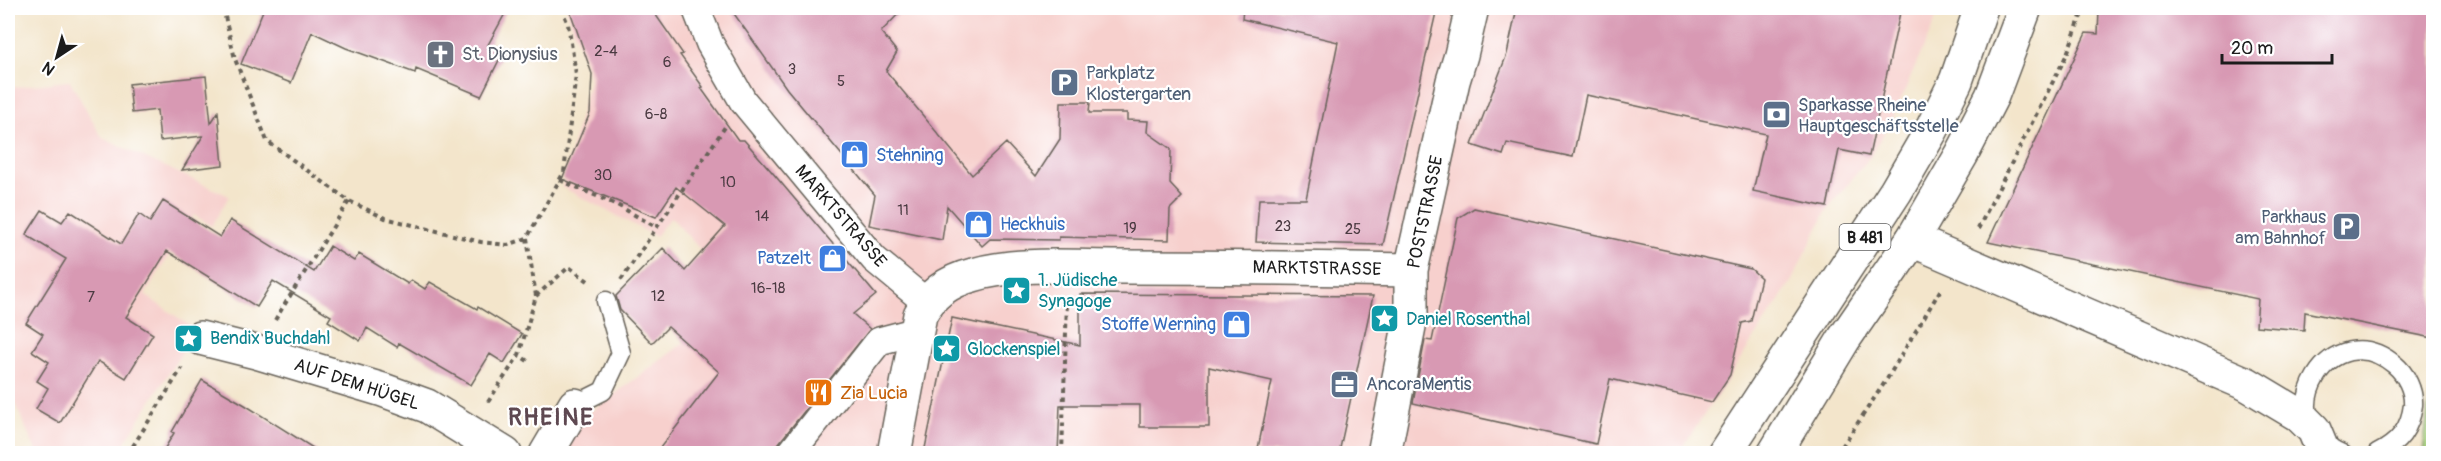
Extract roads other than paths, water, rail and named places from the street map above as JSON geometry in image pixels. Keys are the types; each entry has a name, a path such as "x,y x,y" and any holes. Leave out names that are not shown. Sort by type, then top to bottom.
{"street":[{"name":"MARKTSTRASSE","path":"696,8 710,44 743,101 922,317 938,291 954,281 1002,268 1411,270"},
{"name":"POSTSTRASSE","path":"1384,453 1411,316 1411,270 1453,81 1472,8"},
{"name":"B 481","path":"1724,453 1896,191 1931,131 1956,81 1981,8"},
{"name":"B 481","path":"1774,453 1844,339 1912,240 1962,154 1992,96 2025,8"},
{"path":"1912,240 2247,384 2299,415 2319,442"},
{"path":"790,453 879,341 922,317"},
{"path":"894,453 922,317"},
{"name":"AUF DEM HÜGEL","path":"200,338 256,352 383,390 427,406 505,453"},
{"path":"546,453 575,405"}],"lane":[{"path":"575,405 603,391 621,353 606,301"},
{"path":"2342,453 2319,442 2308,414 2307,397 2312,380 2322,366 2336,356 2353,351 2371,351 2387,357 2400,368 2409,383 2413,400 2411,418 2404,434 2391,447 2377,453"}],"place":[{"name":"St. Dionysius","path":"441,54"},
{"name":"Parkplatz Klostergarten","path":"1065,83"},
{"name":"Sparkasse Rheine Hauptgeschäftsstelle","path":"1777,115"},
{"name":"Stehning","path":"855,155"},
{"name":"Heckhuis","path":"979,224"},
{"name":"Parkhaus am Bahnhof","path":"2347,227"},
{"name":"Patzelt","path":"832,258"},
{"name":"1. Jüdische Synagoge","path":"1017,290"},
{"name":"Daniel Rosenthal","path":"1385,319"},
{"name":"Stoffe Werning","path":"1237,324"},
{"name":"Bendix Buchdahl","path":"189,338"},
{"name":"Glockenspiel","path":"946,349"},
{"name":"AncoraMentis","path":"1345,384"},
{"name":"Zia Lucia","path":"819,393"}],"district":[{"name":"RHEINE","path":"551,417"}]}
